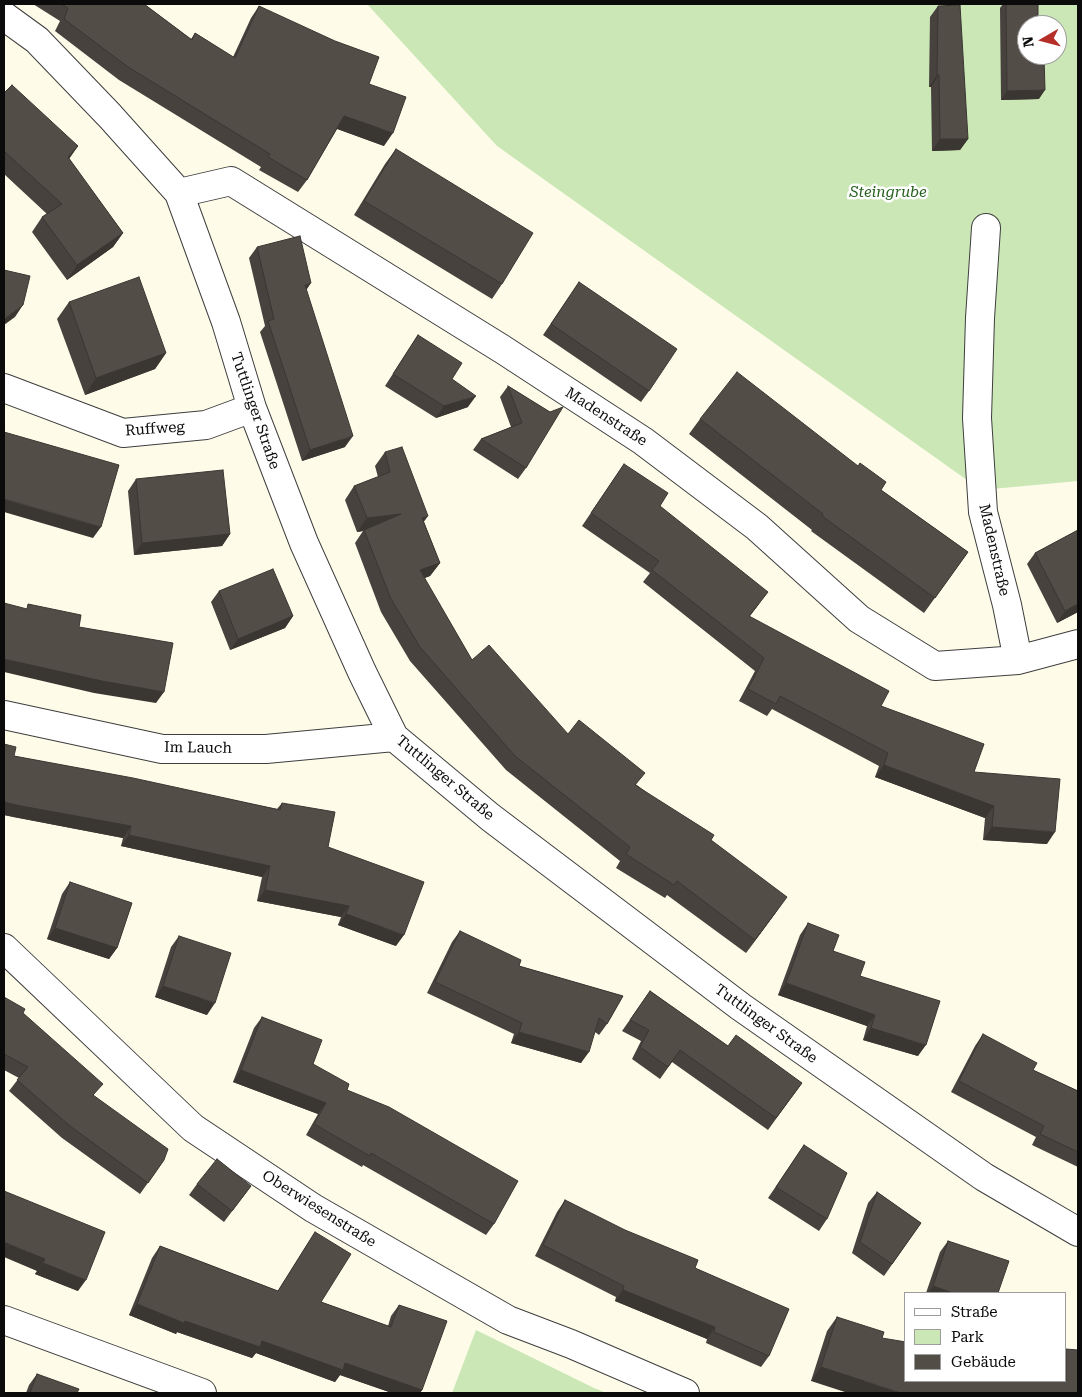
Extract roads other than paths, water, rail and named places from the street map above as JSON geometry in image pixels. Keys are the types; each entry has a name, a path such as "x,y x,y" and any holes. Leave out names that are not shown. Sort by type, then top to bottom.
{"street":[{"name":"Tuttlinger Straße","path":"4,16 37,40 110,116 179,193 226,322 252,408 304,543 362,672 394,737 490,817 742,1007 984,1177 1078,1232"},
{"name":"Madenstraße","path":"179,193 231,181 502,349 643,441 756,527 859,619 935,666 1018,660 1078,644"},
{"name":"Madenstraße","path":"986,228 980,318 977,418 983,512 1007,605 1018,660"},
{"name":"Ruffweg","path":"4,388 123,433 206,425 252,408"},
{"name":"Im Lauch","path":"4,715 162,749 266,749 394,737"},
{"name":"Oberwiesenstraße","path":"4,948 193,1128 313,1208 508,1320 571,1344 685,1393"},
{"path":"4,1320 202,1393"}],"park label":[{"name":"Steingrube","path":"888,193"}]}
